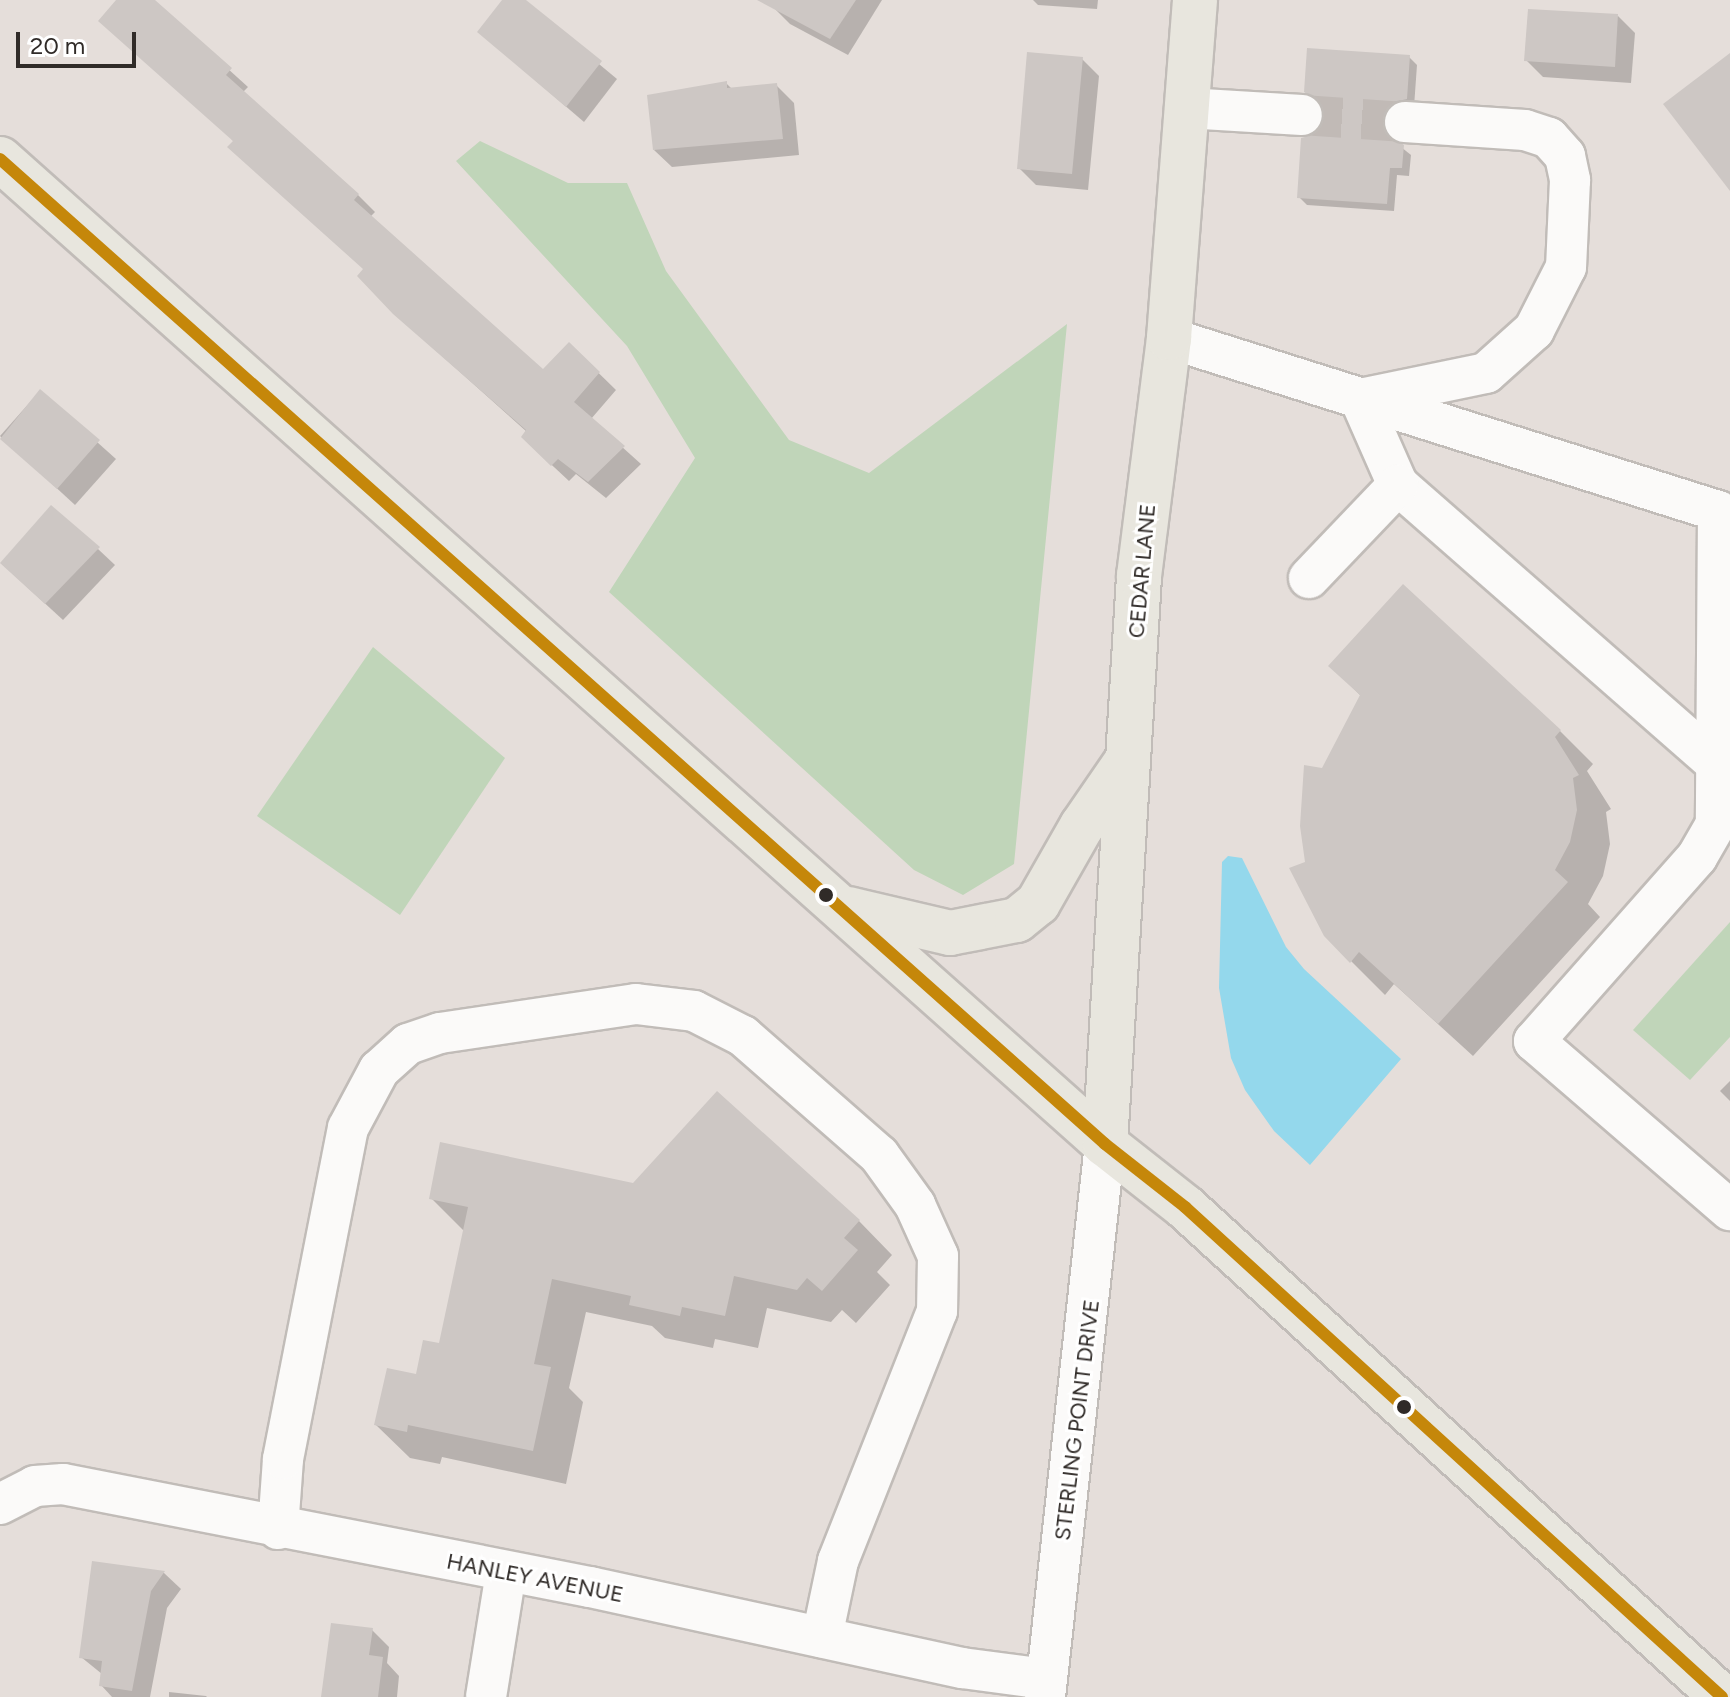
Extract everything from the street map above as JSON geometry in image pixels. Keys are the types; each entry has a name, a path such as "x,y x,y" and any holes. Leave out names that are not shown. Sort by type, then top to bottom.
{"main road":[{"name":"CEDAR LANE","path":"1105,1144 1139,576 1169,338 1195,0"},
{"path":"0,159 1105,1144 1185,1207 1722,1697"},
{"path":"842,908 950,933 1017,920 1038,903 1082,826 1130,757"}],"street":[{"path":"1186,108 1302,115"},
{"path":"1360,399 1486,373 1534,330 1566,267 1570,180 1565,156 1549,138 1525,130 1405,122"},
{"path":"1169,338 1724,513 1716,763 1723,830 1534,1041 1730,1210"},
{"path":"1360,399 1398,485 1716,763"},
{"path":"1309,578 1398,485"},
{"path":"278,1529 283,1459 348,1128 379,1070 408,1044 440,1033 636,1004 694,1011 743,1036 879,1155 915,1205 938,1256 937,1311 838,1561 822,1637"},
{"name":"STERLING POINT DRIVE","path":"1046,1688 1105,1144"},
{"name":"HANLEY AVENUE","path":"12,1497 63,1484 822,1637 1046,1688"},
{"path":"486,1697 506,1572"}],"green space":[{"path":"480,141 568,183 627,183 666,271 789,440 869,473 1067,324 1014,864 963,895 914,870 609,592 695,458 627,346 456,161"},
{"path":"373,647 505,758 400,915 257,816"},
{"path":"1730,922 1730,1037 1690,1080 1633,1030"}],"water":[{"path":"1228,856 1242,858 1286,947 1304,969 1401,1059 1310,1165 1274,1131 1245,1090 1231,1058 1219,988 1222,862"}],"building":[{"path":"116,0 155,0 232,68 226,75 359,194 354,200 543,369 569,342 600,372 574,402 625,446 588,482 558,459 551,466 521,437 526,430 393,314 357,276 363,269 227,147 233,141 98,21"},
{"path":"502,0 526,0 602,61 566,107 477,32"},
{"path":"757,0 856,0 830,39"},
{"path":"1528,9 1618,14 1615,67 1524,61"},
{"path":"1307,48 1410,55 1407,99 1394,102 1382,120 1385,133 1404,145 1402,168 1390,168 1387,204 1297,198 1301,138 1313,135 1325,117 1322,104 1304,92"},
{"path":"1027,52 1083,57 1072,174 1017,169"},
{"path":"1730,53 1730,191 1663,104"},
{"path":"727,81 727,88 777,83 783,139 653,150 647,95"},
{"path":"40,389 100,440 57,489 0,439"},
{"path":"51,505 100,547 45,604 0,563"},
{"path":"1403,584 1561,730 1555,737 1579,775 1573,778 1577,810 1570,842 1555,870 1568,882 1438,1024 1359,952 1350,963 1324,936 1289,868 1305,862 1300,826 1304,765 1322,768 1360,695 1328,666"},
{"path":"717,1091 860,1220 844,1238 858,1250 822,1291 807,1278 797,1290 734,1276 725,1316 682,1307 680,1316 629,1305 631,1296 552,1279 534,1364 551,1367 533,1451 408,1425 407,1432 374,1425 387,1368 416,1374 423,1340 439,1343 468,1207 429,1199 440,1142 633,1183"},
{"path":"92,1561 165,1571 151,1591 132,1691 99,1686 102,1661 79,1658"},
{"path":"331,1623 373,1628 369,1655 383,1657 378,1697 321,1697"}],"tunnel":[{"path":"1302,115 1405,122"}],"transit line":[{"path":"0,159 1105,1144 1185,1207 1722,1697"}]}
